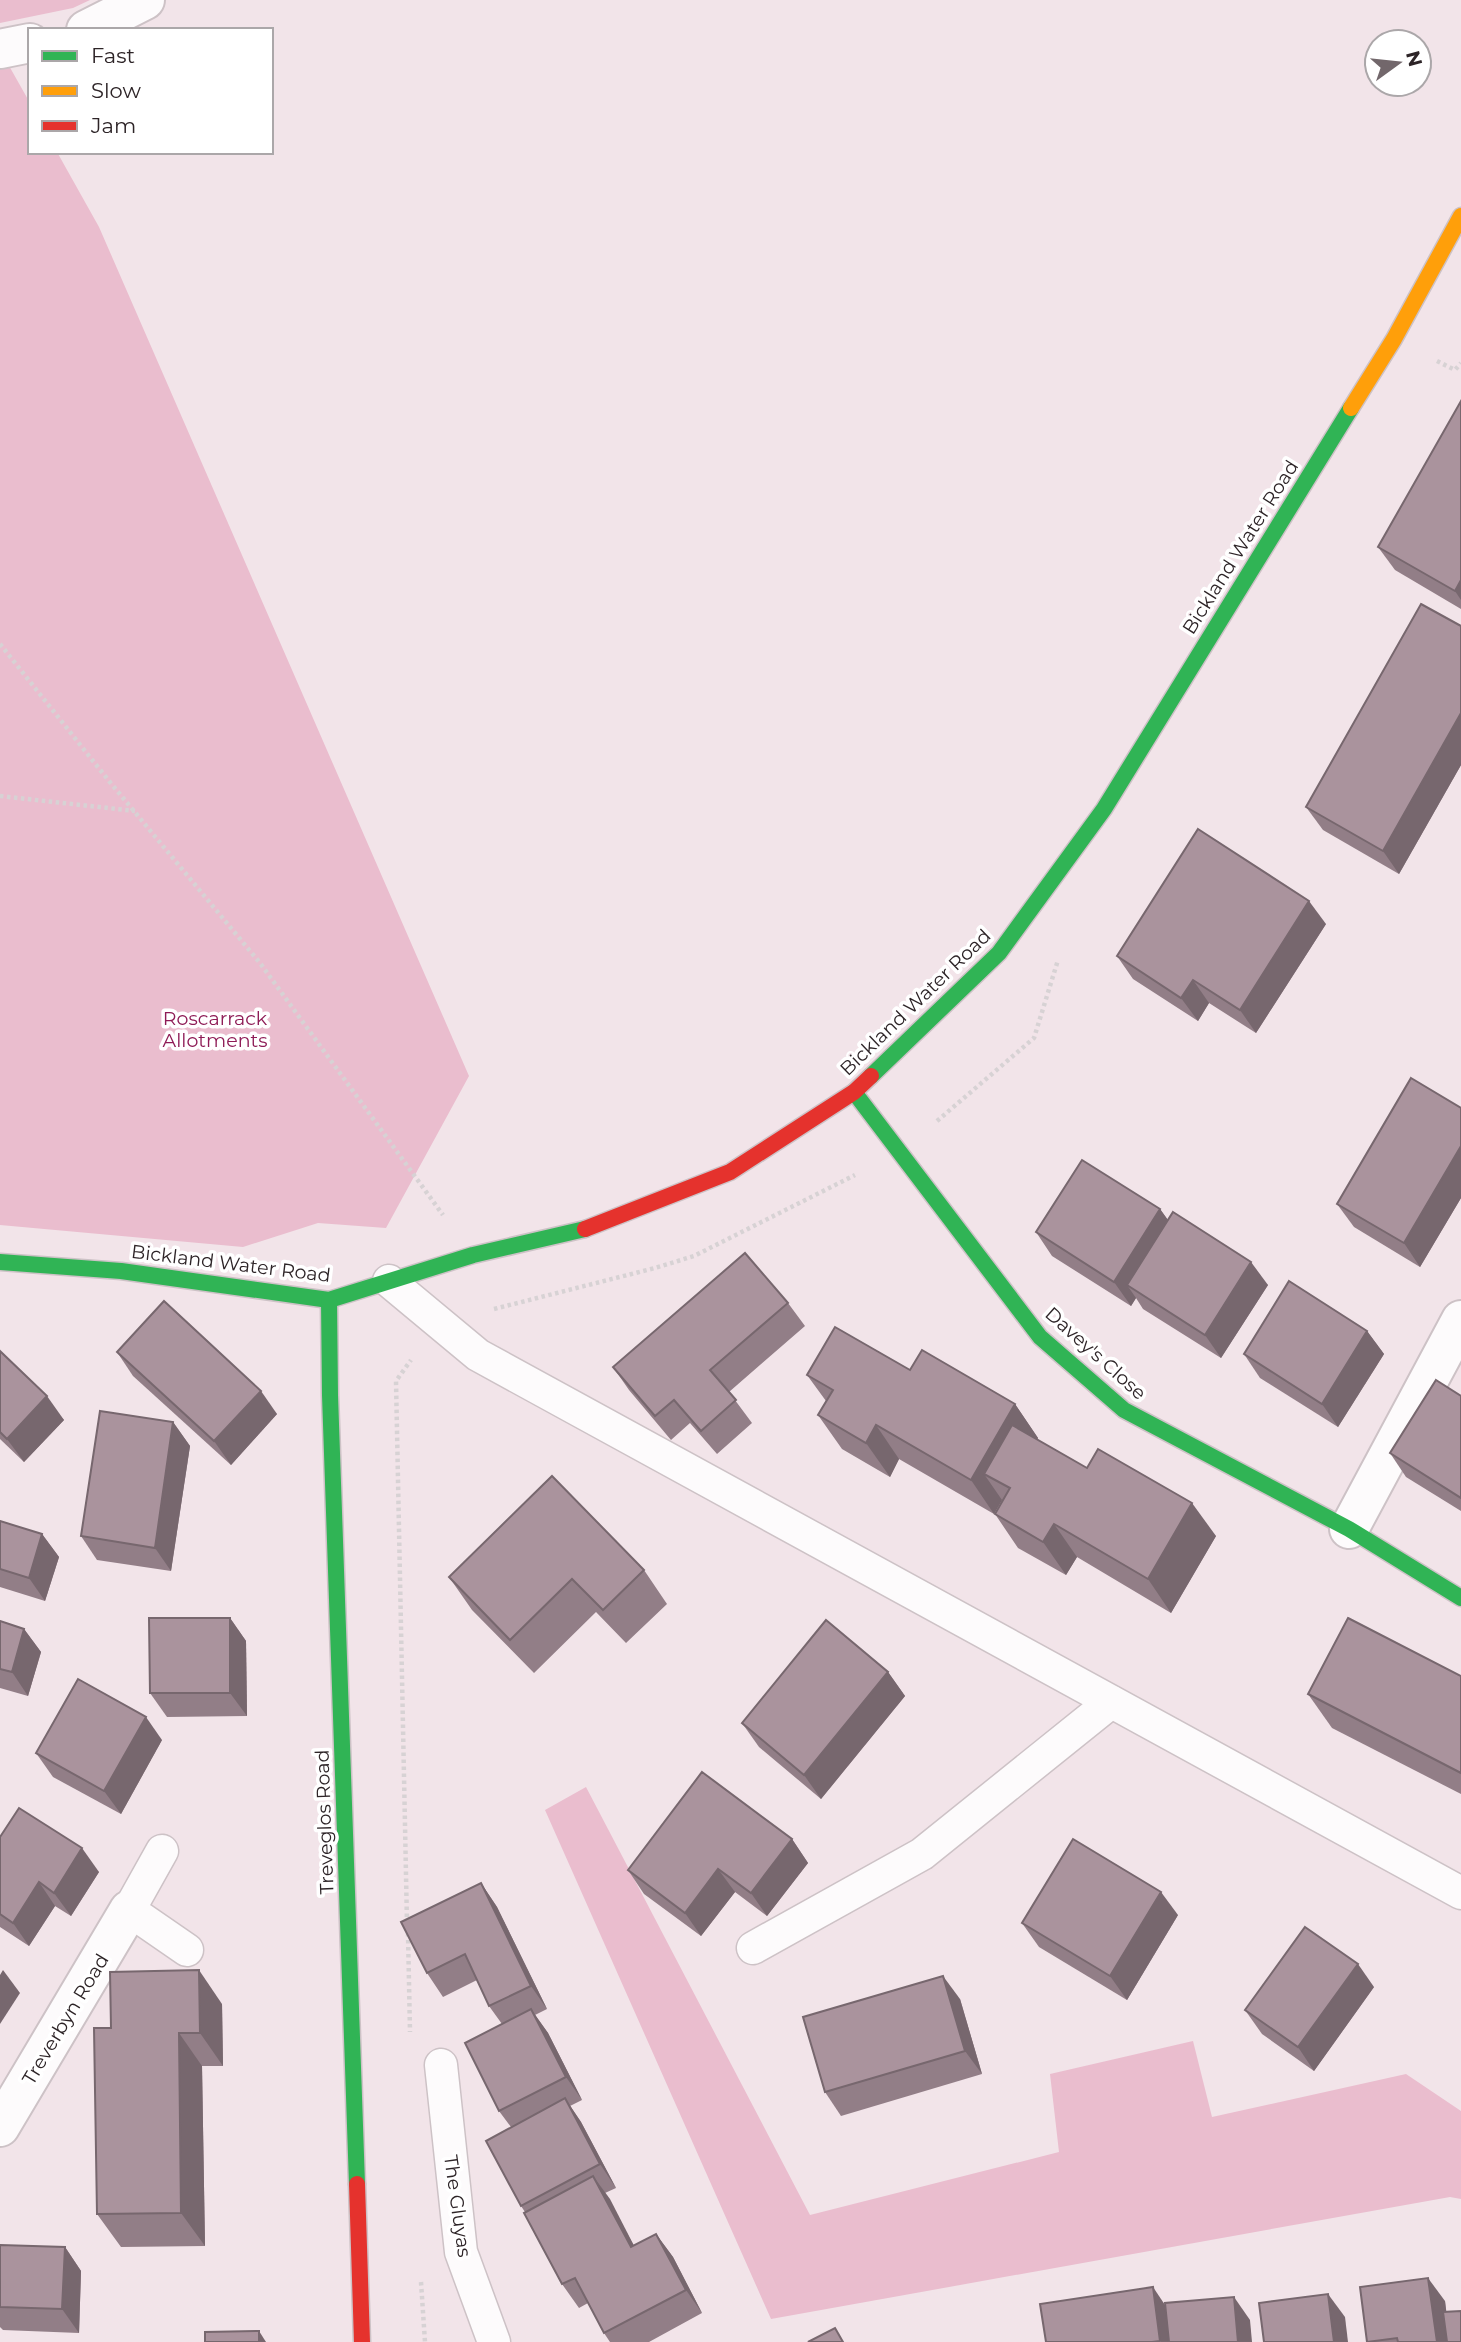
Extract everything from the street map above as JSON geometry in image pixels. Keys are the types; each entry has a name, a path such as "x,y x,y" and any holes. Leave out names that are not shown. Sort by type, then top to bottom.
{"street":[{"path":"90,28 145,0"},
{"path":"0,49 28,43"},
{"name":"Bickland Water Road","path":"0,1262 121,1271 329,1300 473,1255 596,1226 730,1172 854,1092 999,953 1104,809 1394,339 1461,216"},
{"name":"Davey's Close","path":"854,1092 1040,1337 1124,1410 1349,1529 1461,1598"},
{"name":"Treveglos Road","path":"329,1300 362,2342"},
{"path":"1349,1529 1461,1320"},
{"name":"Treverbyn Road","path":"0,2127 129,1910"}],"lane":[{"path":"389,1281 478,1355 1461,1893"},
{"path":"753,1948 922,1854 1111,1702"},
{"name":"Treverbyn Road","path":"129,1910 162,1851"},
{"path":"129,1910 187,1950"},
{"name":"The Gluyas","path":"441,2065 461,2252 494,2342"}],"path":[{"path":"1455,370 1461,363"},
{"path":"0,644 260,963 473,1255"},
{"path":"0,796 135,811"},
{"path":"396,1381 410,2045"},
{"path":"421,2275 425,2342"}],"green space":[{"path":"0,0 90,0 73,8 0,23"},
{"name":"Roscarrack Allotments","path":"8,64 28,99 28,154 58,154 99,227 469,1076 386,1228 318,1223 243,1247 0,1225 0,66"},
{"path":"586,1787 810,2215 1059,2152 1050,2074 1193,2041 1212,2117 1406,2074 1461,2111 1461,2199 1450,2197 771,2319 545,1810"}],"building":[{"path":"1461,401 1461,580 1455,591 1378,547"},
{"path":"1421,604 1461,626 1461,713 1383,851 1306,807"},
{"path":"1198,829 1309,901 1240,1010 1193,980 1181,998 1117,956"},
{"path":"1411,1078 1461,1108 1461,1146 1404,1243 1337,1204"},
{"path":"1082,1160 1160,1209 1114,1282 1036,1232"},
{"path":"1173,1212 1251,1262 1205,1335 1127,1285"},
{"path":"745,1253 788,1303 710,1370 736,1400 701,1431 674,1400 655,1416 613,1367"},
{"path":"1289,1281 1367,1331 1322,1404 1244,1354"},
{"path":"164,1301 261,1391 214,1441 117,1352"},
{"path":"835,1327 910,1370 922,1350 1015,1404 971,1480 876,1425 866,1443 818,1415 833,1390 807,1375"},
{"path":"0,1351 47,1396 7,1439 0,1432"},
{"path":"1436,1380 1461,1396 1461,1498 1390,1453"},
{"path":"100,1411 173,1422 155,1548 81,1536"},
{"path":"1012,1425 1087,1468 1098,1449 1192,1503 1148,1579 1054,1524 1043,1542 995,1514 1010,1488 984,1474"},
{"path":"552,1476 644,1570 603,1610 572,1579 510,1640 449,1577"},
{"path":"0,1521 42,1534 29,1578 0,1569"},
{"path":"149,1618 230,1618 230,1693 150,1693"},
{"path":"1348,1618 1461,1676 1461,1773 1308,1694"},
{"path":"826,1620 888,1672 804,1775 742,1723"},
{"path":"0,1621 24,1629 12,1672 0,1669"},
{"path":"78,1679 146,1717 104,1791 36,1753"},
{"path":"702,1772 792,1839 751,1893 718,1869 685,1913 628,1870"},
{"path":"19,1808 82,1848 54,1893 39,1882 13,1923 0,1914 0,1837"},
{"path":"1073,1839 1161,1892 1110,1976 1022,1923"},
{"path":"481,1883 531,1986 489,2006 465,1954 427,1973 401,1922"},
{"path":"1305,1927 1358,1964 1298,2047 1245,2010"},
{"path":"199,1970 200,2033 179,2033 181,2213 97,2214 94,2028 111,2028 110,1972"},
{"path":"943,1976 965,2051 825,2092 803,2017"},
{"path":"531,2009 566,2077 499,2111 465,2043"},
{"path":"565,2098 600,2164 521,2206 486,2141"},
{"path":"593,2176 631,2247 656,2234 686,2290 604,2333 575,2278 562,2284 524,2213"},
{"path":"0,2245 65,2247 62,2309 0,2307"},
{"path":"1428,2278 1437,2342 1398,2342 1397,2338 1367,2342 1360,2287"},
{"path":"1153,2287 1160,2341 1046,2342 1040,2304"},
{"path":"1328,2294 1334,2342 1264,2342 1259,2303"},
{"path":"1234,2297 1238,2342 1169,2342 1165,2303"},
{"path":"1461,2311 1461,2342 1447,2342 1443,2312"},
{"path":"835,2328 843,2342 808,2342"},
{"path":"259,2331 259,2342 205,2342 205,2332"}],"traffic: fast":[{"path":"871,1076 999,953 1104,809 1351,408"},
{"path":"854,1092 1040,1337 1124,1410 1349,1529 1461,1598"},
{"path":"0,1262 121,1271 329,1300 473,1255 585,1229"},
{"path":"329,1300 357,2184"}],"traffic: slow":[{"path":"1351,408 1394,339 1461,216"}],"traffic: jam":[{"path":"585,1229 730,1172 854,1092 871,1076"},
{"path":"357,2184 362,2342"}]}
